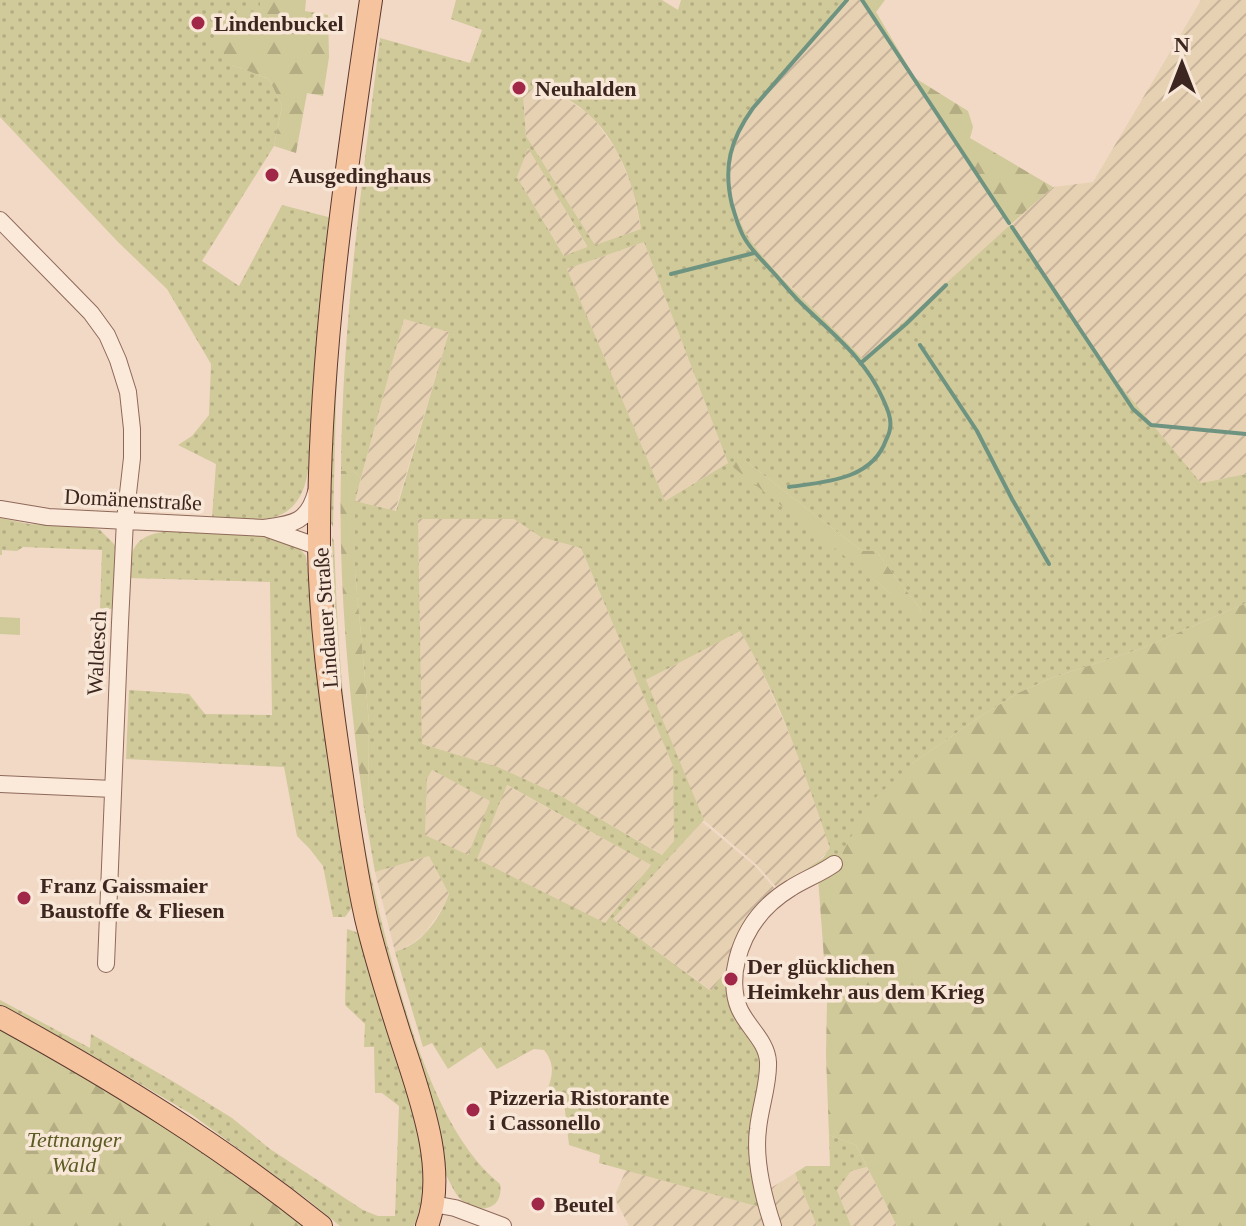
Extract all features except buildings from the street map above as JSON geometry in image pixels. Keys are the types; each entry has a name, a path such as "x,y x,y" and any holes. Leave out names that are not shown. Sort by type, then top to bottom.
{"main road":[{"name":"Lindauer Straße","path":"371,0 339,218 328,342 319,547 332,710 360,889 384,983 427,1126 434,1173 433,1204 427,1226"},
{"path":"0,1017 162,1111 321,1226"}],"street":[{"name":"Waldesch","path":"0,220 91,313 107,335 128,392 132,458 125,520 106,964"},
{"name":"Domänenstraße","path":"0,509 48,517 264,528 303,518 313,502 320,475"},
{"name":"Domänenstraße","path":"264,528 319,547"},
{"path":"0,784 113,789"},
{"path":"773,1226 761,1181 757,1138 768,1060 762,1043 738,1007 736,965 744,937 763,910 791,888 834,864"},
{"path":"433,1204 455,1208 503,1226"}],"shaded area":[{"path":"844,0 860,0 1011,225 1053,187 1093,182 1201,0 1246,0 1246,474 1201,483 1095,355 1010,226 863,359 759,254 738,220 731,198 729,164 737,131 754,102 768,90"},
{"path":"533,88 563,97 592,116 617,151 632,187 641,229 595,245 526,136 523,93"},
{"path":"528,147 587,247 565,257 517,177"},
{"path":"644,242 728,463 665,501 567,269"},
{"path":"404,319 449,332 395,511 355,501"},
{"path":"418,519 514,519 542,537 581,548 673,766 675,841 663,855 561,796 498,767 422,744"},
{"path":"740,630 756,658 802,763 831,848 797,881 778,889 757,865 704,820 645,681"},
{"path":"432,770 491,801 468,856 425,835 427,779"},
{"path":"506,785 651,865 605,924 476,859"},
{"path":"702,822 755,866 776,890 734,971 727,970 712,991 613,919"},
{"path":"429,856 449,894 446,903 425,933 395,952 375,872"},
{"path":"867,1167 897,1226 851,1226 837,1190 851,1171"},
{"path":"626,1170 763,1208 770,1226 629,1226 614,1197"},
{"path":"795,1173 817,1226 776,1226 766,1191"}],"green space":[{"path":"0,0 260,0 260,13 232,65 269,79 282,106 274,146 202,261 239,286 282,205 332,218 308,472 303,491 285,512 260,519 212,518 216,464 178,445 192,436 209,415 211,364 167,289 118,242 0,117"},
{"path":"260,0 306,0 305,11 328,15 329,57 323,96 307,93 296,153 274,146 282,106 269,79 232,65 213,38 237,10 260,12"},
{"path":"456,0 662,0 678,10 681,0 844,0 754,104 744,118 734,143 729,174 731,195 737,215 758,251 863,359 1010,225 1095,355 1201,483 1246,474 1246,603 1143,648 1051,678 1018,693 913,763 834,864 797,881 799,874 823,858 830,848 779,710 740,631 646,680 704,820 613,919 711,991 727,969 734,971 733,984 761,1044 763,1208 599,1163 600,1155 569,1145 563,1093 547,1091 552,1069 544,1050 534,1049 497,1069 481,1047 448,1069 432,1043 423,1047 395,952 425,934 449,894 429,856 375,872 364,808 368,805 369,723 355,570 355,501 396,511 449,332 404,319 361,478 353,471 341,471 345,363 354,254 380,38 470,63 482,30 451,19","holes":["533,88 560,96 595,120 618,153 626,171 641,229 595,245 526,136 523,94","528,148 587,246 564,256 517,177","644,242 728,463 665,501 567,269","743,459 862,551 876,551 921,610 915,615 824,538","418,519 514,519 541,537 581,548 673,766 674,841 662,855 561,796 498,767 422,744","432,770 490,801 468,855 425,835 427,779","507,785 651,865 605,923 477,859"]},
{"path":"860,0 885,0 876,12 915,78 968,111 973,127 970,138 1053,187 1010,225"},
{"path":"351,211 339,334 333,527 332,401"},
{"path":"743,459 862,551 876,551 921,610 915,616 728,463"},
{"path":"341,471 353,471 361,478 355,501 355,570 369,723 368,806 364,808 346,640 341,556"},
{"path":"0,518 29,524 100,530 117,547 113,609 100,608 102,550 23,547 17,551 2,550 0,555"},
{"path":"170,531 264,536 285,540 306,556 354,901 345,917 333,917 323,866 297,836 284,767 126,759 129,690 189,694 205,714 272,715 270,582 128,578 137,544 149,536"},
{"path":"332,537 347,732 358,811 383,928 404,1004 440,1101 466,1147 500,1184 499,1198 491,1207 472,1207 462,1200 446,1175 375,914 361,844 342,713"},
{"path":"1246,603 1246,1226 897,1226 856,1145 829,1135 827,1000 818,877 842,854 877,796 913,763 978,718 1018,693 1051,678 1143,648"},
{"path":"0,617 20,618 20,635 0,634"},
{"path":"347,929 363,938 420,1135 423,1181 421,1204 414,1226 340,1226 191,1114 0,1005 0,1000 90,1048 91,1034 232,1118 270,1149 363,1210 378,1216 395,1216 399,1106 382,1093 375,1093 374,1047 364,1047 365,1024 345,1005"},
{"name":"Tettnanger Wald","path":"0,1025 190,1138 304,1226 0,1226"},
{"path":"829,1135 856,1145 867,1167 851,1171 837,1190 851,1226 817,1226 795,1173 806,1166 830,1166"}],"waterway":[{"path":"789,487 846,477 870,464 888,436 890,417 876,385 859,360 796,298 748,243 739,227 729,191 730,154 753,108 847,0"},
{"path":"862,0 1009,223"},
{"path":"1012,227 1133,409 1151,425 1246,434"},
{"path":"671,274 754,253"},
{"path":"862,362 946,285"},
{"path":"920,345 977,431 1049,564"}],"place":[{"name":"Lindenbuckel","path":"198,23"},
{"name":"Neuhalden","path":"519,88"},
{"name":"Ausgedinghaus","path":"272,175"},
{"name":"Franz Gaissmaier Baustoffe & Fliesen","path":"24,898"},
{"name":"Der glücklichen Heimkehr aus dem Krieg","path":"731,979"},
{"name":"Pizzeria Ristorante i Cassonello","path":"473,1110"},
{"name":"Beutel","path":"538,1204"}]}
